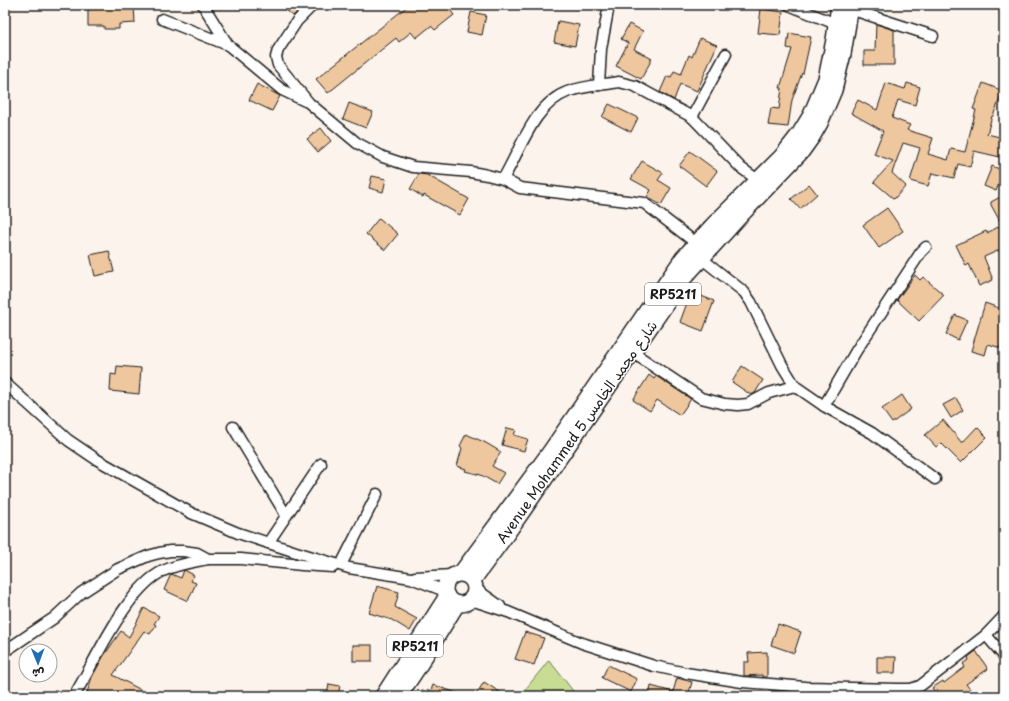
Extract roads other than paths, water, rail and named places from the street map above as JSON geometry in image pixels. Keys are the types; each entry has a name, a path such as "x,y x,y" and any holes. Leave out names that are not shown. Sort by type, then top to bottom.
{"main road":[{"name":"Avenue Mohammed 5 شارع محمد الخامس","path":"383,696 460,588 550,452 696,242 791,146 811,115 826,79 836,24 847,6"},
{"name":"Avenue Mohammed 5 شارع محمد الخامس","path":"399,696 417,669 460,588 506,535 684,278 802,151 812,137 820,123 834,90 843,54 847,6"}],"street":[{"path":"203,5 228,45 282,90 309,103"},
{"path":"313,5 297,21 278,50 276,56 278,65 309,103 357,143 383,157 413,168 471,172 503,179 520,188 644,204 696,242"},
{"path":"599,86 601,49 609,5"},
{"path":"789,5 836,24"},
{"path":"847,6 933,36"},
{"path":"162,19 228,45"},
{"path":"692,117 726,54"},
{"path":"503,179 513,163 528,131 552,100 560,94 576,89 619,82 635,86 692,117 742,168 758,180"},
{"path":"824,406 856,351 921,252 926,247"},
{"path":"701,258 744,292 751,302 782,364 795,386 824,406 872,433 935,479"},
{"path":"632,352 701,398 725,404 738,406 748,404 769,392 795,386"},
{"path":"5,383 68,440 96,459 191,513 238,533 345,567"},
{"path":"233,426 286,515"},
{"path":"268,543 321,464"},
{"path":"345,567 377,494"},
{"path":"5,651 54,618 82,593 118,569 148,556 170,551 197,553 208,558"},
{"path":"74,696 124,609 140,588 163,571 208,558 248,559 302,565 345,567 460,588 508,612 582,643 654,666 742,682 805,687 916,688 932,678 986,635 1004,616"},
{"path":"411,578 460,588"},
{"path":"986,635 1004,656"}]}
